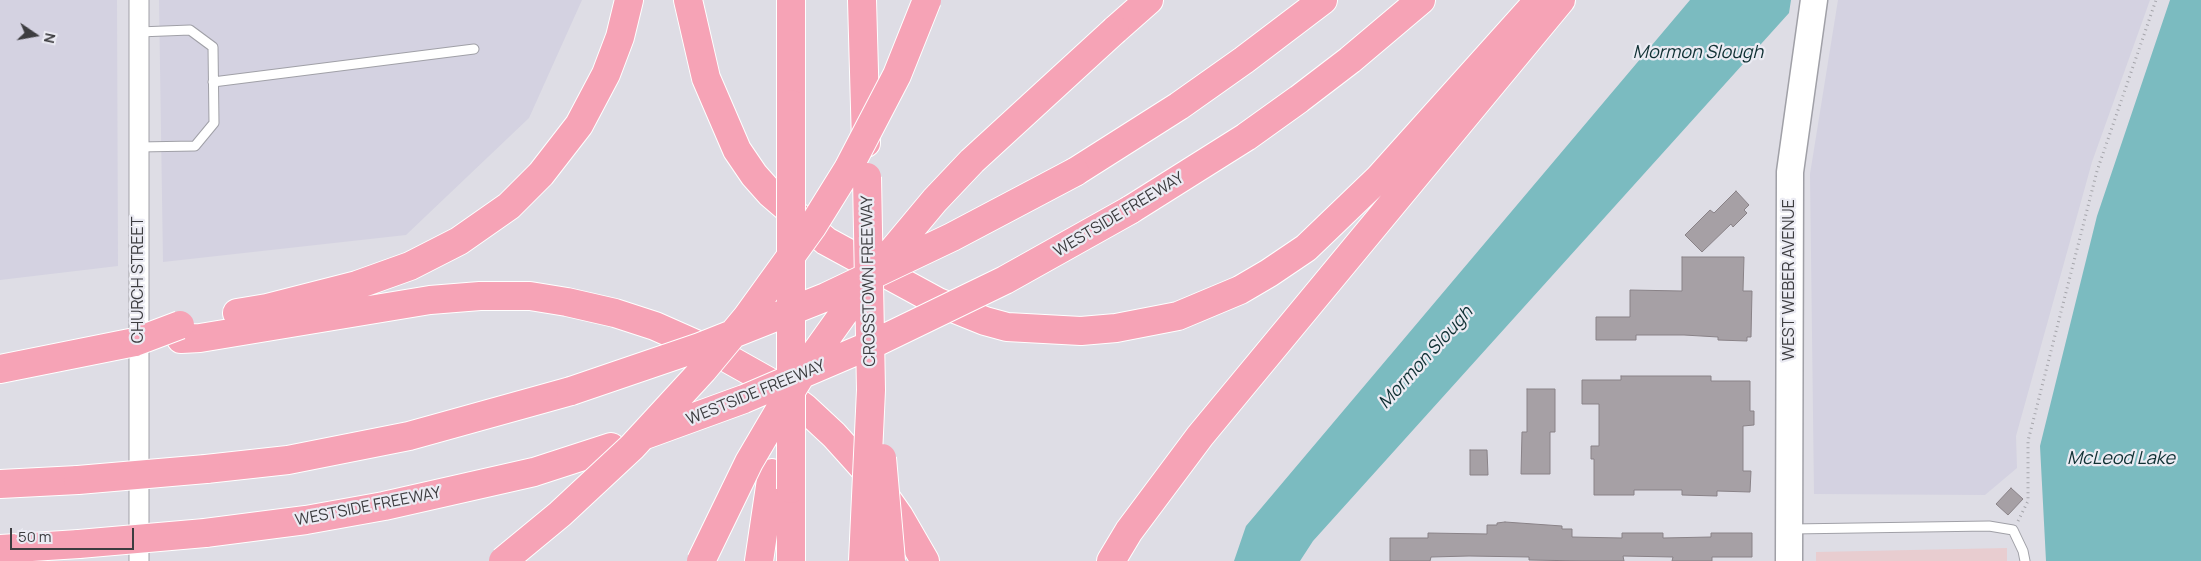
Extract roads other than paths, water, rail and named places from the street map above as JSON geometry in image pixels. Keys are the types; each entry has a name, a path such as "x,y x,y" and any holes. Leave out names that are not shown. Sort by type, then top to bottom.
{"highway":[{"path":"0,369 181,332 196,320 267,308 356,286 437,254 508,206 541,174 579,124 606,74 620,37 629,0"},
{"path":"688,0 706,78 737,150 754,175 770,193 826,241 938,302 985,321 1007,327 1081,331 1116,328 1178,316 1240,290 1269,274 1306,248 1379,178 1540,0"},
{"path":"791,0 792,331 782,481 791,561"},
{"name":"CROSSTOWN FREEWAY","path":"862,0 871,390 863,561"},
{"path":"503,561 560,514 632,447 703,370 758,302 817,220 867,136 897,75 927,0"},
{"path":"700,561 748,462 809,362 864,285 935,200 972,161 1149,0"},
{"path":"0,484 78,480 288,460 409,436 571,391 700,348 826,296 952,238 1075,172 1179,106 1323,0"},
{"name":"WESTSIDE FREEWAY","path":"0,549 205,533 306,520 384,506 534,472 611,447 744,399 875,343 1005,280 1130,210 1246,137 1350,60 1420,0"},
{"path":"1111,561 1129,531 1200,436 1561,0"},
{"path":"181,332 200,338 430,300 480,296 530,296 616,313 655,326 725,357 772,384 805,408 834,435 870,475 899,516 925,561"},
{"path":"871,390 881,451 891,561"},
{"path":"759,561 782,481"}],"street":[{"name":"CHURCH STREET","path":"139,0 139,561"},
{"name":"WEST WEBER AVENUE","path":"1790,561 1790,172 1814,0"}],"lane":[{"path":"139,32 190,30 213,46 214,123 195,146 139,147"},
{"path":"213,82 474,49"},
{"path":"1789,529 1989,526 2013,530 2023,551 2024,561"}],"water":[{"name":"Mormon Slough","path":"1690,0 1791,0 1789,13 1313,541 1300,561 1234,561 1246,526"},
{"name":"McLeod Lake","path":"2170,0 2201,0 2201,561 2046,561 2040,446 2097,216"}]}
